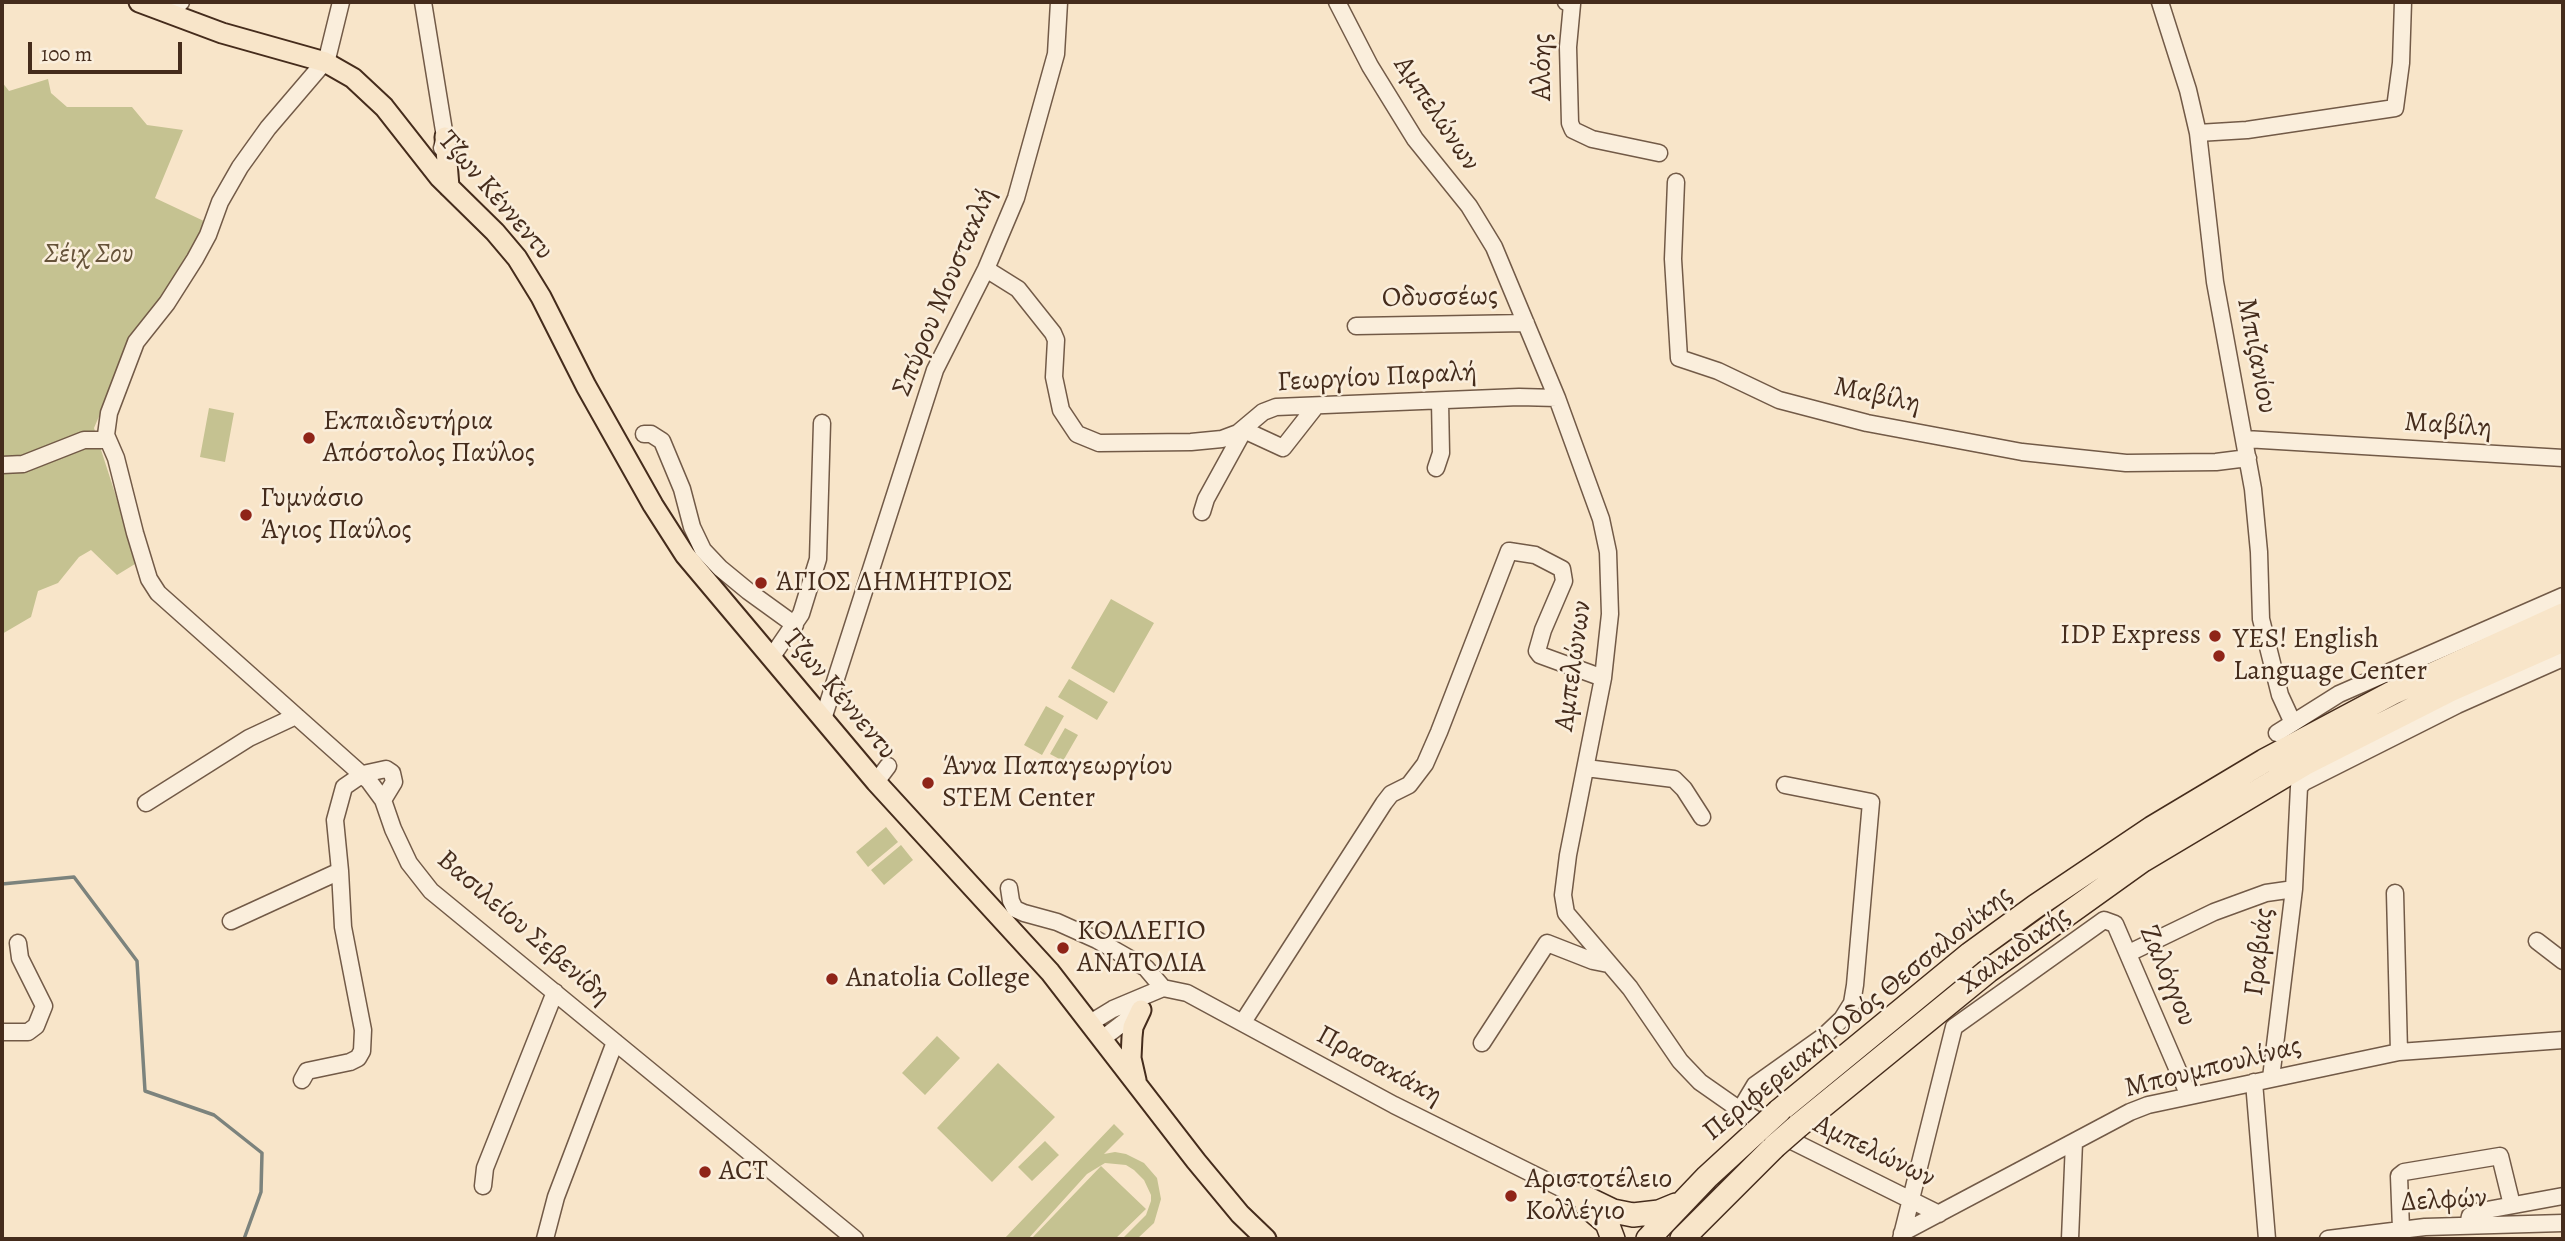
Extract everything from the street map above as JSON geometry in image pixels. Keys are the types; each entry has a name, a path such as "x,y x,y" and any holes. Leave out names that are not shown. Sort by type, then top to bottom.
{"highway":[{"name":"Περιφερειακή Οδός Θεσσαλονίκης","path":"1647,1239 1687,1197 1779,1111 1979,948 2152,828 2245,771 2392,693 2563,615"},
{"name":"Περιφερειακή Οδός Θεσσαλονίκης","path":"1682,1239 1773,1147 1798,1126 1988,971 2143,860 2304,764 2450,690 2563,640"},
{"path":"1571,1193 1619,1213 1641,1216 1672,1207 1687,1197"},
{"path":"1571,1193 1605,1221 1613,1239"},
{"path":"1700,1239 1708,1220 1724,1196"}],"main road":[{"name":"Τζων Κέννεντυ","path":"139,2 173,8 222,33 325,62 353,78 378,101 449,187 502,239 517,258 541,297 586,386 664,524 699,573 823,719 882,774 1020,937 1240,1214 1266,1239"},
{"path":"444,137 449,187"},
{"path":"1137,1085 1131,1058 1132,1037 1141,1010"},
{"name":"Τζων Κέννεντυ","path":"1240,1214 1255,1239"}],"street":[{"path":"2,465 23,464 84,440 108,440 107,419 136,342 167,303 195,259 208,235 223,195 249,153 325,62 341,2"},
{"path":"423,2 444,137 442,151 428,162"},
{"name":"Σπύρου Μουστακλή","path":"823,719 935,370 986,270 1016,198 1058,41 1059,2"},
{"name":"Αμπελώνων","path":"1337,2 1370,66 1415,139 1469,206 1488,237 1557,398 1601,519 1608,552 1610,614 1603,678 1568,855 1563,895 1566,914 1630,988 1686,1069 1709,1089 1818,1155 1939,1214"},
{"name":"Αλόης","path":"1566,2 1572,4 1568,47 1570,123 1573,130 1592,139 1659,153"},
{"name":"Μπιζανίου","path":"2160,2 2188,90 2197,133 2215,282 2248,458 2259,552 2261,619 2280,695 2292,721"},
{"path":"2197,133 2247,130 2395,108 2401,63 2403,2"},
{"name":"Μαβίλη","path":"1676,182 1673,259 1679,358 1718,371 1779,400 1867,423 2029,453 2126,463 2216,462 2248,458"},
{"name":"Γεωργίου Παραλή","path":"986,270 1018,289 1053,333 1056,340 1054,377 1061,410 1077,434 1089,441 1105,444 1213,441 1234,435 1258,415 1272,408 1518,397 1557,398"},
{"name":"Οδυσσέως","path":"1356,326 1526,323"},
{"path":"1436,468 1441,453 1440,401"},
{"path":"1202,512 1206,499 1244,430 1283,448 1316,406"},
{"path":"771,658 801,614 818,559 822,423"},
{"path":"644,434 651,434 662,442 681,489 692,527 703,550 748,591 795,625"},
{"name":"Μαβίλη","path":"2245,439 2563,458"},
{"name":"Βασιλείου Σεβενίδη","path":"108,440 116,458 149,579 158,593 363,774 383,800 399,843 425,885 775,1176 855,1239"},
{"path":"1243,1022 1384,803 1391,794 1409,785 1424,764 1509,551 1535,555 1562,569 1563,581 1537,651 1540,655 1603,678"},
{"path":"2277,733 2292,721 2339,694 2563,596"},
{"name":"Γραβιάς","path":"2271,1079 2294,889 2298,790 2301,784 2456,705 2563,658"},
{"path":"146,803 255,734 296,716"},
{"path":"1586,768 1674,779 1684,789 1702,817"},
{"path":"302,1080 307,1071 350,1062 358,1058 362,1051 363,1030 343,927 335,820 338,801 344,787 363,774"},
{"path":"1740,1110 1755,1085 1824,1036 1842,1019 1852,1003 1855,985 1871,802 1785,785"},
{"path":"231,920 340,871"},
{"name":"Πρασακάκη","path":"1009,888 1015,909 1057,922 1097,940 1146,968 1158,991 1180,991 1198,998 1394,1105 1571,1193"},
{"path":"2129,953 2214,912 2266,894 2294,889"},
{"path":"2395,894 2399,1052"},
{"name":"Ζαλόγγου","path":"2108,920 2116,924 2189,1096"},
{"name":"Χαλκιδικής","path":"1911,1199 1954,1027 2101,922 2108,920"},
{"path":"2537,942 2563,961"},
{"path":"2,1032 28,1032 36,1026 44,1006 19,958 18,943"},
{"path":"1482,1043 1547,943 1608,964"},
{"path":"1096,1031 1113,1009 1158,991"},
{"path":"1096,1031 1141,1010 1158,991"},
{"path":"483,1186 485,1168 555,992"},
{"name":"Μπουμπουλίνας","path":"1901,1236 2140,1108 2399,1052 2563,1040"},
{"path":"545,1239 556,1197 615,1042"},
{"path":"2254,1082 2267,1239"},
{"path":"2070,1239 2074,1142"},
{"path":"2401,1229 2399,1176 2404,1172 2500,1156 2512,1205"},
{"path":"2468,1225 2473,1213 2563,1196"},
{"path":"1901,1236 1911,1199"},
{"name":"Δελφών","path":"2328,1239 2401,1229 2468,1225 2553,1231"}],"green space":[{"name":"Σέιχ Σου","path":"48,79 51,93 67,107 132,107 147,125 183,130 155,198 206,222 200,242 126,353 94,428 132,546 135,564 117,575 91,550 79,557 58,583 38,591 31,617 2,634 2,82 9,91"},
{"path":"209,408 234,413 225,462 200,457"},
{"path":"1111,599 1154,623 1114,693 1071,668"},
{"path":"1069,679 1108,702 1097,720 1058,697"},
{"path":"1046,706 1064,716 1042,755 1024,745"},
{"path":"1065,728 1078,735 1063,761 1050,754"},
{"path":"886,827 898,842 868,867 856,852"},
{"path":"901,845 913,860 884,885 871,870"},
{"path":"937,1036 960,1058 925,1095 902,1073"},
{"path":"998,1063 1055,1117 992,1182 937,1128"},
{"path":"1114,1124 1124,1134 1104,1154 1126,1154 1144,1163 1157,1178 1161,1199 1154,1223 1137,1239 1122,1239 1146,1215 1151,1195 1144,1180 1134,1170 1126,1165 1105,1163 1087,1174 1028,1239 1004,1239"},
{"path":"1045,1141 1059,1155 1032,1181 1018,1167"},
{"path":"1101,1166 1146,1209 1115,1239 1031,1239"}],"waterway":[{"path":"2,884 74,877 137,961 145,1091 214,1115 262,1153 261,1192 244,1239"}],"place":[{"name":"Εκπαιδευτήρια Απόστολος Παύλος","path":"309,438"},
{"name":"Γυμνάσιο Άγιος Παύλος","path":"246,515"},
{"name":"ΆΓΙΟΣ ΔΗΜΗΤΡΙΟΣ","path":"761,583"},
{"name":"IDP Express","path":"2215,636"},
{"name":"YES! English Language Center","path":"2219,656"},
{"name":"Άννα Παπαγεωργίου STEM Center","path":"928,783"},
{"name":"ΚΟΛΛΕΓΙΟ ΑΝΑΤΟΛΙΑ","path":"1063,948"},
{"name":"Anatolia College","path":"832,979"},
{"name":"ACT","path":"705,1172"},
{"name":"Αριστοτέλειο Κολλέγιο","path":"1511,1196"}]}
